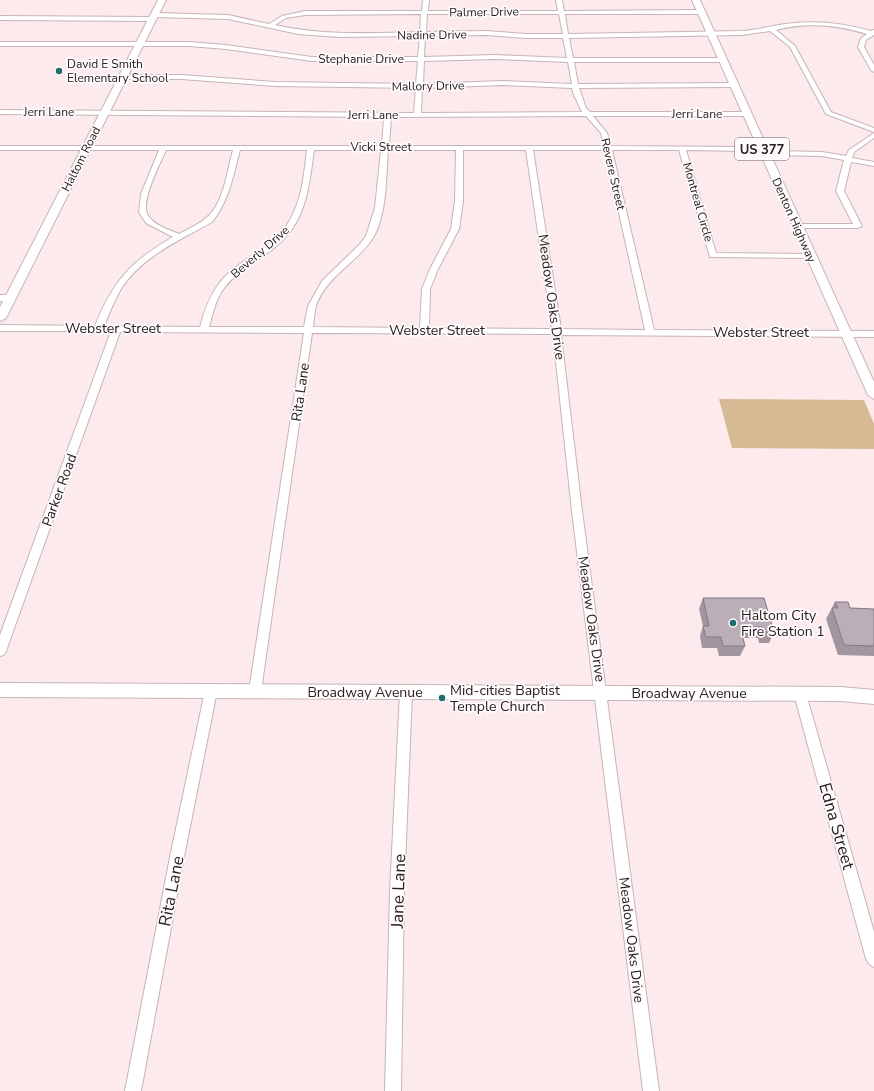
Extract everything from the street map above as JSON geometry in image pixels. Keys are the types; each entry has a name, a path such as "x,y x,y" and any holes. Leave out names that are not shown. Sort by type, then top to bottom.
{"main road":[{"name":"Haltom Road","path":"0,318 5,298 86,148 162,0"},
{"name":"Denton Highway","path":"696,0 874,395"},
{"name":"Broadway Avenue","path":"0,690 841,694 874,697"}],"street":[{"path":"417,115 422,35 426,0"},
{"name":"Revere Street","path":"559,0 575,86 583,109 604,133 650,331"},
{"name":"Palmer Drive","path":"270,26 284,18 304,13 701,12"},
{"name":"Nadine Drive","path":"0,18 228,17 270,26 321,34 422,35 486,33 566,36 711,34 742,33 797,25 825,24 848,26 873,32"},
{"path":"771,29 792,46 828,113 874,130"},
{"path":"872,65 860,48 863,39 873,32"},
{"name":"Stephanie Drive","path":"0,44 140,44 217,46 312,59 495,57 570,60 698,58 723,60"},
{"name":"Mallory Drive","path":"123,77 181,77 312,86 420,86 502,83 575,86 734,85"},
{"name":"Jerri Lane","path":"0,112 388,115 747,114"},
{"name":"Rita Lane","path":"255,691 304,372 308,329 312,306 322,287 363,246 370,236 379,208 388,115"},
{"path":"797,226 858,226 840,191 840,186 851,151 874,135"},
{"path":"164,147 143,200 141,210 145,218 155,226 180,237"},
{"path":"99,328 112,296 131,272 150,256 209,220 221,205 237,147"},
{"name":"Beverly Drive","path":"204,329 213,301 221,287 231,276 286,232 293,222 306,184 311,147"},
{"path":"424,330 426,289 434,269 456,229 459,201 460,147"},
{"name":"Meadow Oaks Drive","path":"530,147 557,331 577,511 602,693 651,1091"},
{"name":"Vicki Street","path":"0,148 682,148 822,154 874,164"},
{"name":"Montreal Circle","path":"682,148 714,255 811,256"},
{"name":"Webster Street","path":"0,328 650,331 874,334"},
{"name":"Parker Road","path":"0,651 117,328"},
{"name":"Rita Lane","path":"133,1091 177,857 211,691"},
{"name":"Jane Lane","path":"393,1091 397,891 406,692"},
{"name":"Edna Street","path":"800,694 874,959"}],"shaded area":[{"path":"719,399 864,400 874,424 874,449 732,448"}],"building":[{"name":"Haltom City Fire Station 1","path":"703,598 764,598 774,632 764,632 762,627 740,627 745,646 723,646 721,637 706,637 703,626 709,626"},
{"path":"835,602 848,602 850,608 874,609 874,646 844,645 832,608 838,608"}],"place":[{"name":"David E Smith Elementary School","path":"59,71"},
{"name":"Haltom City Fire Station 1","path":"733,623"},
{"name":"Mid-cities Baptist Temple Church","path":"442,698"}]}
